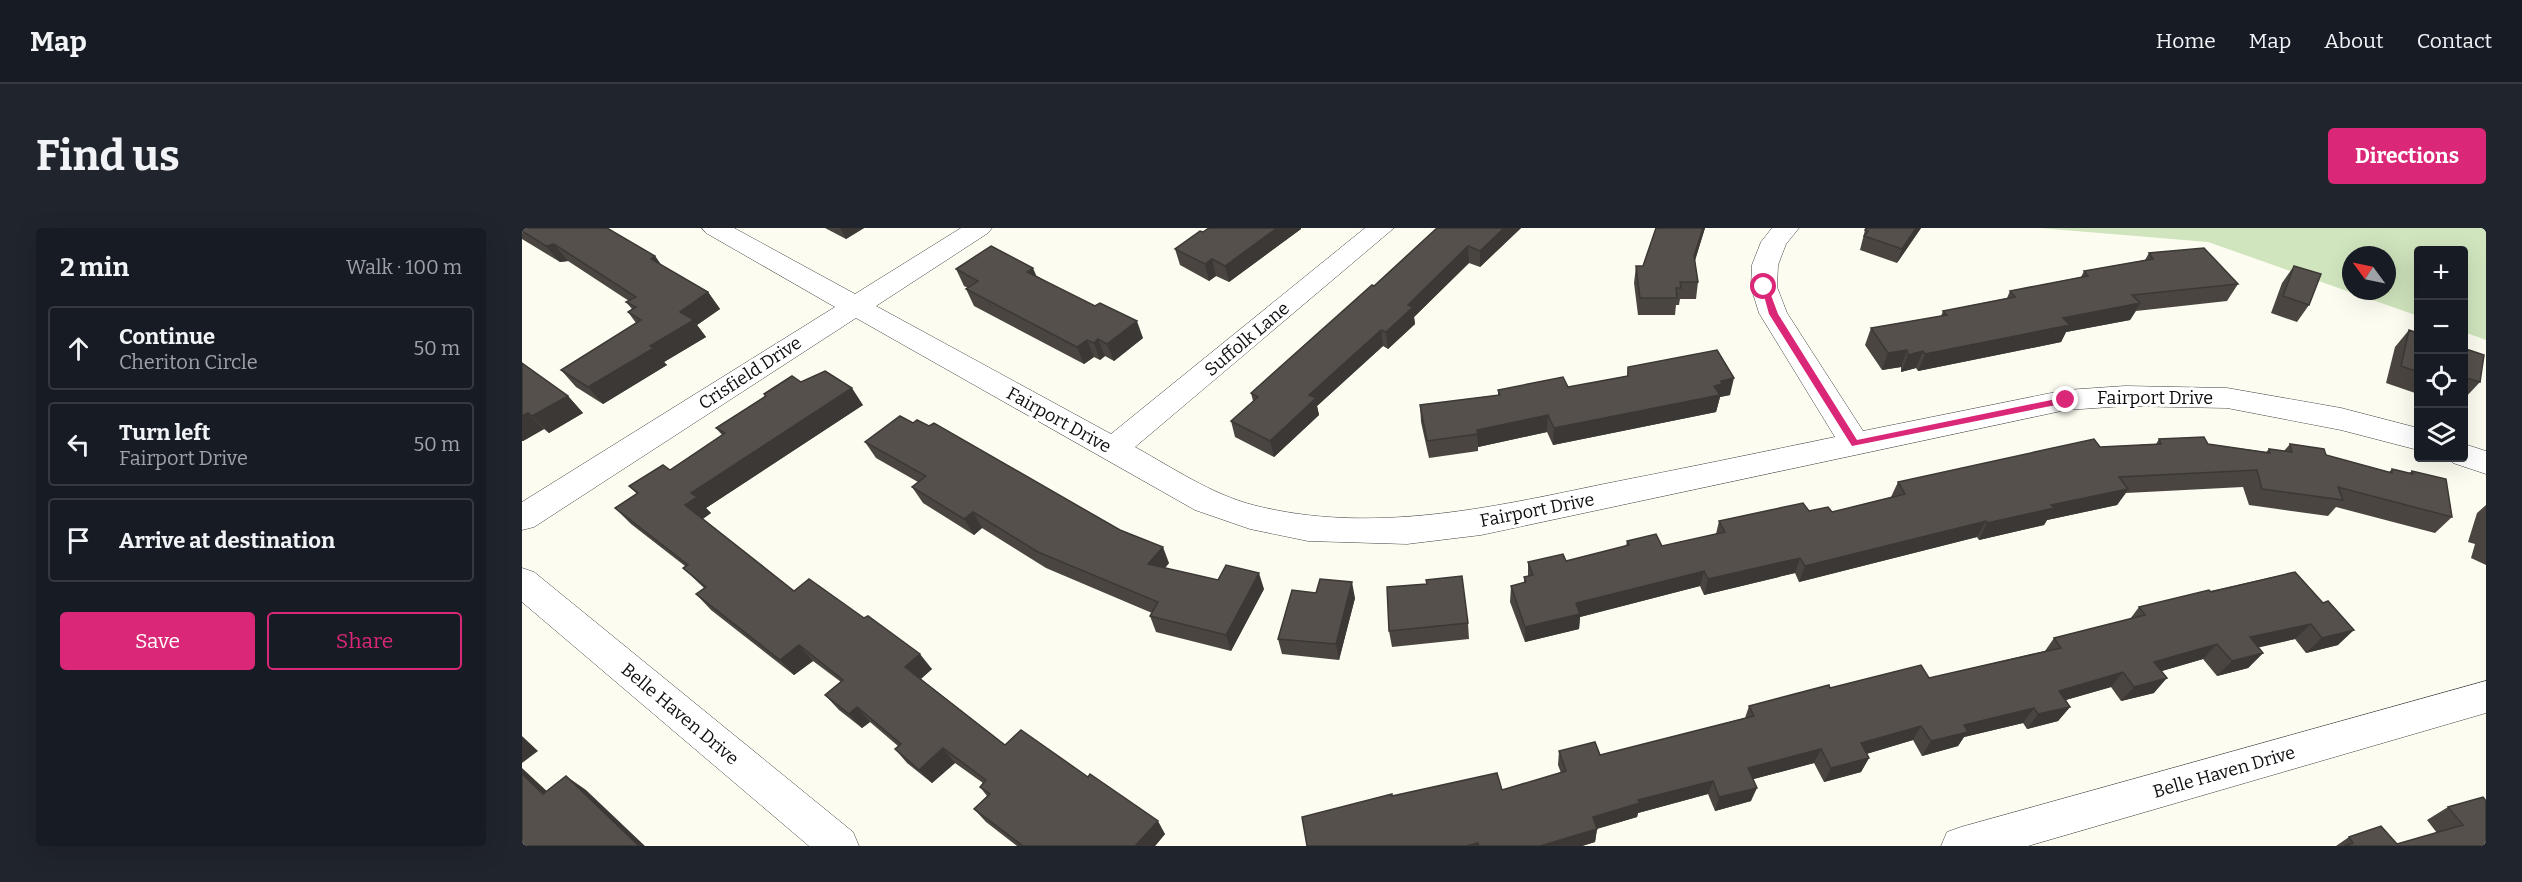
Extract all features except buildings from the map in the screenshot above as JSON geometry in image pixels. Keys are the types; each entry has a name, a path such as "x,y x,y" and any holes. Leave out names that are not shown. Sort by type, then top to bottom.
{"street":[{"name":"Fairport Drive","path":"715,228 1206,501 1250,517 1308,528 1407,531 1481,522 2066,400 2125,396 2227,398 2341,419 2414,438"},
{"name":"Crisfield Drive","path":"522,518 979,228"},
{"name":"Suffolk Lane","path":"1113,449 1381,228"},
{"path":"1786,228 1774,242 1765,265 1764,287 1773,314 1855,444"},
{"path":"2468,457 2486,464"},
{"name":"Belle Haven Drive","path":"522,582 839,846"},
{"name":"Belle Haven Drive","path":"1961,846 2486,697"}],"green space":[{"path":"2039,228 2486,228 2486,340 2468,333 2468,246 2414,246 2414,315 2373,300 2396,300 2396,246 2342,246 2342,289 2208,242"}],"route":[{"path":"1764,287 1773,314 1855,444 2066,400"}]}
